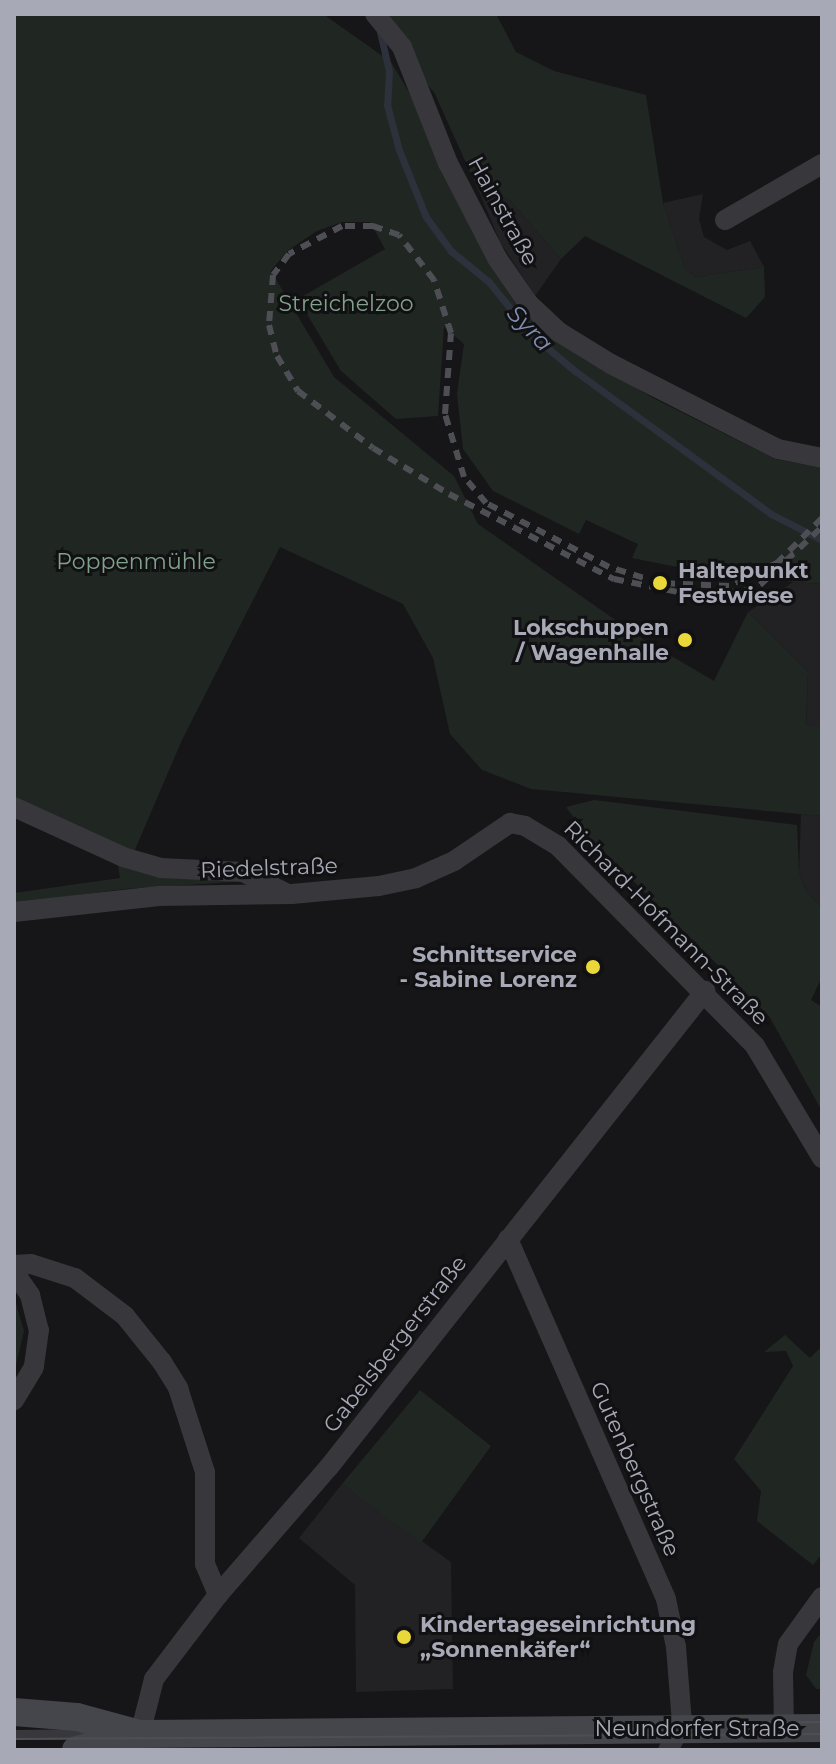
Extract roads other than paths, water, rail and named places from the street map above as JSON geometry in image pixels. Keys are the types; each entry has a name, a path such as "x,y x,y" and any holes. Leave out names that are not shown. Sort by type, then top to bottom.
{"street":[{"name":"Hainstraße","path":"375,14 391,30 448,163 497,258 528,303 559,332 611,364 778,449 822,458"},
{"path":"725,220 822,164"},
{"path":"14,807 123,857 161,868 243,872 292,894"},
{"name":"Riedelstraße","path":"14,912 159,896 292,894 416,878 486,843 510,823"},
{"name":"Richard-Hofmann-Straße","path":"510,823 539,831 558,846 705,991 755,1046 822,1158"},
{"name":"Gabelsbergerstraße","path":"140,1734 154,1679 218,1595 329,1467 705,991"},
{"name":"Gutenbergstraße","path":"508,1239 666,1599 676,1647 675,1740"},
{"path":"14,1265 31,1264 75,1278 125,1316 162,1362 178,1388 205,1472 205,1564 218,1595"},
{"path":"14,1272 30,1295 39,1330 34,1367 14,1400"},
{"path":"784,1729 783,1672 788,1644 822,1597"},
{"name":"Neundorfer Straße","path":"14,1712 77,1717 140,1734 675,1740 822,1728"},
{"name":"Neundorfer Straße","path":"76,1750 140,1734"}],"lane":[{"name":"Neundorfer Straße","path":"14,1735 140,1734"}],"waterway":[{"name":"Syra","path":"380,32 389,71 387,105 399,150 426,217 451,251 489,282 531,334 575,371 771,514 822,540"}],"tram line":[{"path":"734,1723 822,1722"},
{"path":"14,1739 822,1734"}],"railway":[{"path":"822,518 777,563 729,586 660,583 609,567 486,503 464,477 445,414 451,333 434,280 399,235 373,226 342,226 289,254 273,275 269,325 277,356 298,391 373,448 449,494 614,579 688,594 744,591 760,585 822,527"}],"place":[{"name":"Haltepunkt Festwiese","path":"660,583"},
{"name":"Lokschuppen / Wagenhalle","path":"685,640"},
{"name":"Schnittservice - Sabine Lorenz","path":"593,967"},
{"name":"Kindertageseinrichtung „Sonnenkäfer“","path":"404,1637"}],"park label":[{"name":"Streichelzoo","path":"346,304"},
{"name":"Poppenmühle","path":"136,562"}]}
